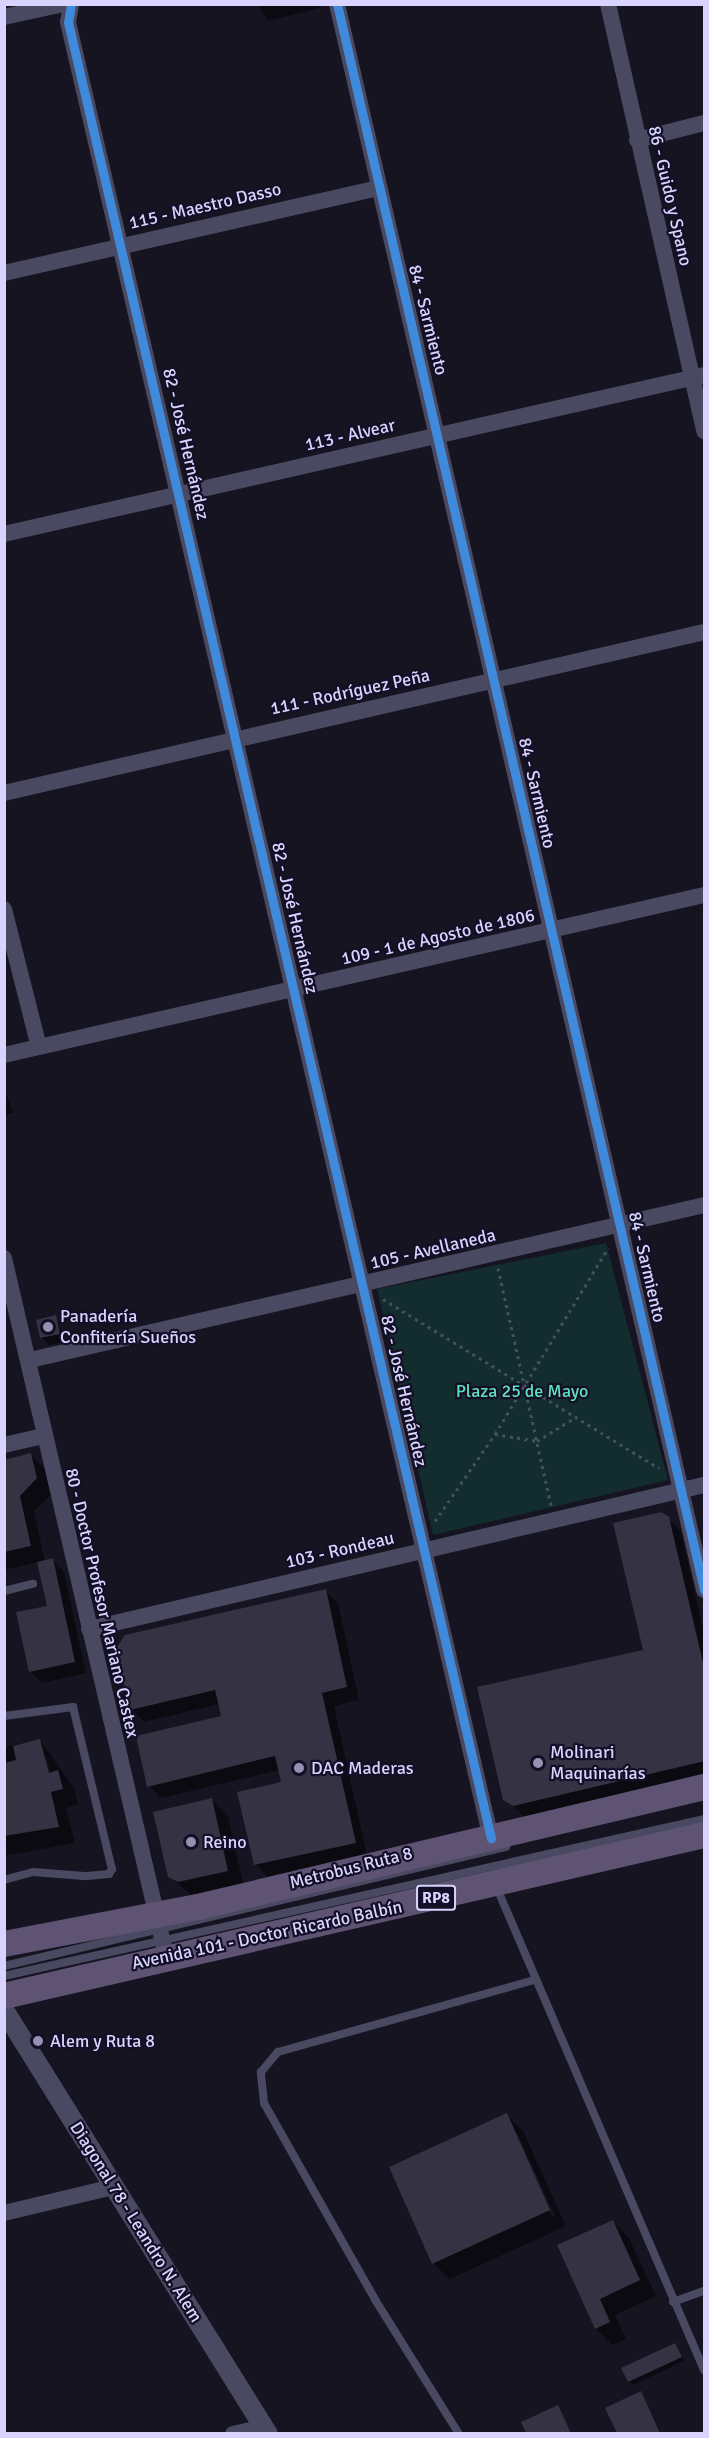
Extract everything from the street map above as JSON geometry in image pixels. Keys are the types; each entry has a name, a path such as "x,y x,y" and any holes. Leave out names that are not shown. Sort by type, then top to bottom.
{"main road":[{"name":"Avenida 101 - Doctor Ricardo Balbín","path":"4,1995 160,1937 491,1838 705,1787"},
{"name":"Avenida 101 - Doctor Ricardo Balbín","path":"4,1944 160,1937 495,1885 705,1835"}],"street":[{"path":"4,17 63,4"},
{"name":"82 - José Hernández","path":"71,4 68,22 181,495 491,1838"},
{"name":"84 - Sarmiento","path":"337,4 705,1590"},
{"name":"86 - Guido y Spano","path":"608,4 637,140 698,377 705,431"},
{"path":"637,140 705,123"},
{"name":"115 - Maestro Dasso","path":"4,273 379,188"},
{"name":"113 - Alvear","path":"4,534 698,377"},
{"name":"111 - Rodríguez Peña","path":"4,793 237,737 705,632"},
{"name":"109 - 1 de Agosto de 1806","path":"4,1056 705,895"},
{"path":"4,909 39,1047"},
{"name":"105 - Avellaneda","path":"30,1360 705,1205"},
{"name":"80 - Doctor Profesor Mariano Castex","path":"4,1258 30,1360 42,1436 160,1937"},
{"path":"4,1445 42,1436"},
{"name":"103 - Rondeau","path":"89,1629 422,1546 554,1519 681,1485 705,1485"},
{"name":"Diagonal 78 - Leandro N. Alem","path":"4,2010 266,2430"},
{"path":"4,2213 113,2187"},
{"path":"232,2433 266,2430"}],"lane":[{"path":"4,1591 33,1584"},
{"path":"4,1716 73,1707 112,1869 109,1874 84,1876 33,1872 4,1880"},
{"path":"585,1828 705,1798"},
{"name":"Metrobus Ruta 8","path":"4,1966 160,1937 705,1819"},
{"name":"Metrobus Ruta 8","path":"4,1976 517,1844"},
{"path":"495,1885 673,2302 705,2370"},
{"path":"4,1957 121,1930 160,1937"},
{"path":"459,2433 376,2301 264,2103 261,2072 278,2052 535,1980"},
{"path":"673,2302 705,2291"}],"path":[{"path":"422,1546 526,1384 620,1226"},
{"path":"494,1252 526,1384 554,1519"},
{"path":"363,1284 526,1384 681,1485"},
{"path":"495,1434 537,1441 576,1417"}],"green space":[{"name":"Plaza 25 de Mayo","path":"606,1243 668,1480 433,1535 377,1289"}],"building":[{"name":"Panadería Confitería Sueños","path":"56,1315 60,1334 40,1338 36,1320"},
{"path":"31,1453 37,1478 20,1496 31,1546 4,1552 4,1460"},
{"path":"661,1512 669,1517 705,1671 705,1761 513,1806 503,1800 477,1687 643,1650 613,1523"},
{"path":"53,1558 75,1662 29,1672 16,1612 47,1606 37,1562"},
{"path":"326,1589 347,1687 322,1693 356,1843 254,1865 237,1792 281,1782 275,1756 147,1787 136,1736 221,1716 215,1690 130,1710 116,1649 125,1635"},
{"path":"40,1739 49,1773 58,1770 63,1789 51,1792 59,1827 4,1836 4,1763 16,1760 13,1746"},
{"name":"Reino","path":"212,1798 228,1871 178,1882 168,1877 153,1812"},
{"path":"507,2113 550,2210 432,2264 389,2167"},
{"path":"613,2220 640,2280 600,2299 610,2322 595,2329 557,2245"},
{"path":"675,2343 682,2357 628,2382 621,2368"},
{"path":"641,2391 660,2433 617,2433 605,2408"},
{"path":"558,2405 571,2433 526,2433 521,2422"}],"cycle path":[{"path":"71,4 68,22 491,1838"},
{"path":"337,4 704,1590"}],"place":[{"name":"Panadería Confitería Sueños","path":"48,1327"},
{"name":"Molinari Maquinarías","path":"538,1763"},
{"name":"DAC Maderas","path":"299,1768"},
{"name":"Reino","path":"191,1842"},
{"name":"Alem y Ruta 8","path":"38,2041"}]}
